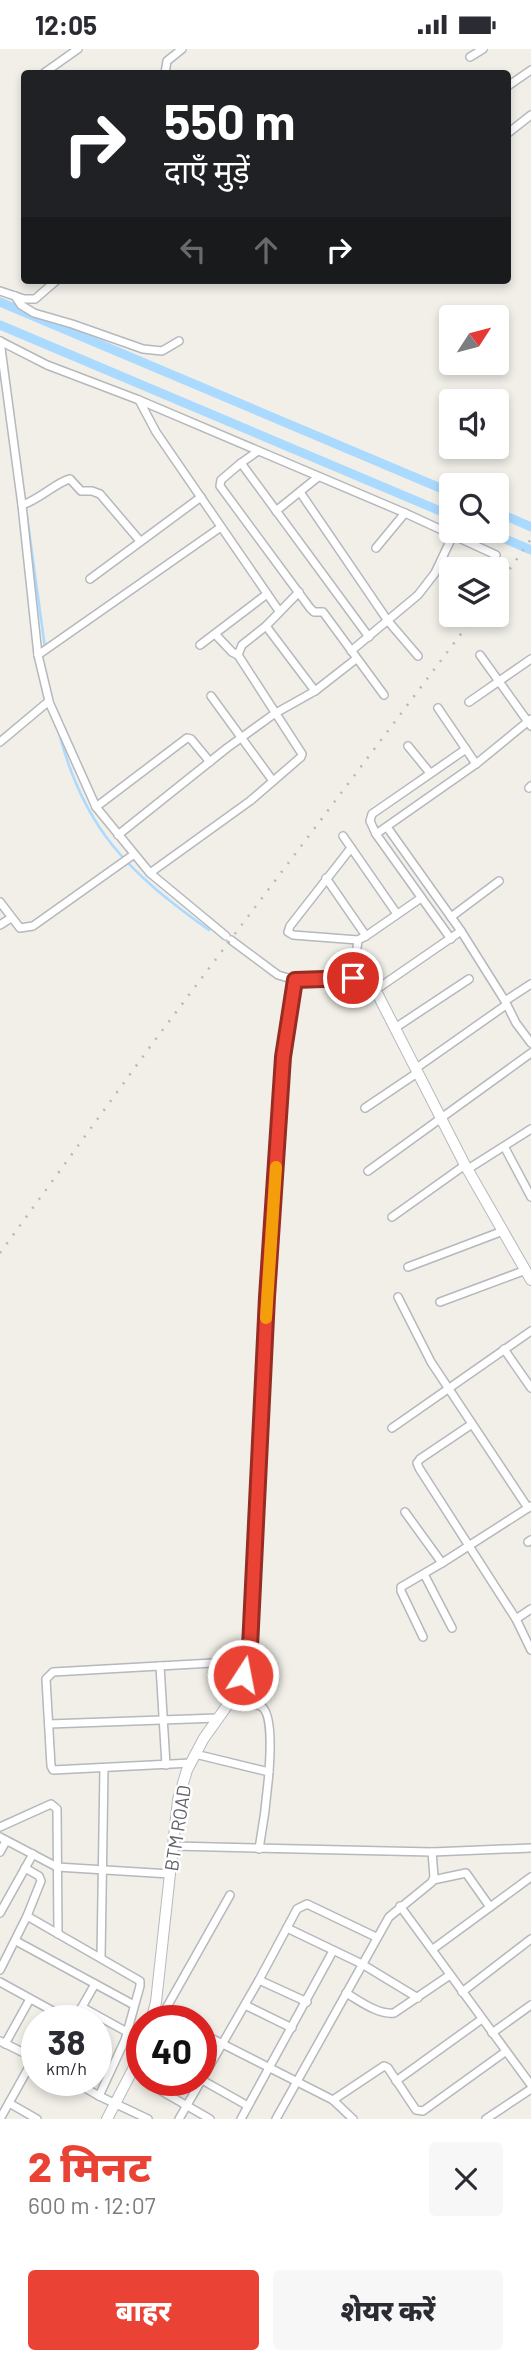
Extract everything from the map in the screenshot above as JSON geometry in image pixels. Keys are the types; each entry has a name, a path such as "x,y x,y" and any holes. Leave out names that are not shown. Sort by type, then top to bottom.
{"street":[{"path":"48,70 78,49"},
{"path":"166,70 167,61 182,49"},
{"path":"470,57 483,49"},
{"path":"511,84 531,70"},
{"path":"511,131 531,115"},
{"path":"0,291 35,299 52,284"},
{"path":"15,296 21,305 34,313 143,349 162,351 179,341"},
{"path":"0,341 47,365 139,400 439,529"},
{"path":"0,341 22,505 38,655 49,702 96,807 118,835 128,859 150,873 278,975 295,980 353,978 369,984 395,1028 466,1167 531,1280"},
{"path":"139,400 156,432 279,611"},
{"path":"258,451 220,480 220,484 313,611 323,612 384,695"},
{"path":"241,463 369,637"},
{"path":"276,511 318,477"},
{"path":"22,505 70,479 81,491 100,494 140,541"},
{"path":"300,492 388,621 418,656"},
{"path":"90,579 201,497"},
{"path":"376,548 405,513"},
{"path":"38,655 221,527"},
{"path":"351,651 418,595 430,580 449,543"},
{"path":"470,543 496,555"},
{"path":"238,655 242,645 267,626 299,592"},
{"path":"200,645 267,594"},
{"path":"267,626 314,691"},
{"path":"150,873 250,801 302,754 238,655 215,634"},
{"path":"376,834 530,723 480,655"},
{"path":"118,835 240,738 274,713 314,691 356,659"},
{"path":"469,702 531,659"},
{"path":"211,696 273,781"},
{"path":"0,742 49,702"},
{"path":"438,708 476,764"},
{"path":"96,807 187,738 191,739 209,762"},
{"path":"408,746 430,773"},
{"path":"451,939 376,834 370,821 372,814 466,750"},
{"path":"387,827 451,916 531,1043"},
{"path":"342,836 397,914"},
{"path":"352,848 288,932 293,935 358,940 421,898"},
{"path":"0,902 10,918 20,928 26,929 128,859"},
{"path":"326,879 366,936"},
{"path":"451,916 499,881"},
{"path":"0,925 10,918"},
{"path":"374,991 461,931"},
{"path":"353,978 358,940"},
{"path":"395,1028 470,979"},
{"name":"BTM ROAD","path":"160,2005 178,1800 193,1759 239,1689 248,1661 267,1285 283,1057 295,980"},
{"path":"365,1108 531,984"},
{"path":"368,1171 531,1053"},
{"path":"392,1217 466,1167 505,1148 531,1129"},
{"path":"505,1148 531,1197"},
{"path":"408,1267 503,1231"},
{"path":"440,1302 526,1270"},
{"path":"398,1297 430,1362 530,1507 404,1585 401,1591 423,1637"},
{"path":"392,1428 531,1331"},
{"path":"504,1349 531,1388"},
{"path":"472,1424 417,1463 516,1619 531,1650"},
{"path":"405,1511 442,1563"},
{"path":"424,1574 452,1628"},
{"path":"516,1619 531,1609"},
{"path":"248,1661 53,1672 46,1679 51,1766 53,1770 166,1765 193,1759 269,1772"},
{"path":"160,1666 166,1765"},
{"path":"229,1703 262,1707 268,1717 269,1772 259,1849"},
{"path":"49,1724 218,1719"},
{"path":"101,1958 104,1768"},
{"path":"0,1827 51,1804 55,1805 58,1934"},
{"path":"0,1852 3,1839 58,1867 170,1874"},
{"path":"173,1846 432,1852 531,1847"},
{"path":"432,1852 433,1880"},
{"path":"0,1913 33,1854"},
{"path":"0,1970 16,1941 41,1879 25,1868"},
{"path":"276,2119 376,1937 400,1906 433,1880 466,1873 490,1907"},
{"path":"433,1949 531,1877"},
{"path":"163,2005 230,1895"},
{"path":"217,2053 297,1909 307,1905 376,1937"},
{"path":"400,1906 505,2052 528,2074 531,2087 486,2119"},
{"path":"16,1941 134,2005 139,1981 27,1916"},
{"path":"287,1928 362,1964 418,1998"},
{"path":"462,1992 531,1939"},
{"path":"241,2119 333,1951"},
{"path":"346,1993 387,2014 402,2010 450,1975"},
{"path":"259,1980 307,2002"},
{"path":"0,1982 41,2005"},
{"path":"83,2005 95,1984"},
{"path":"21,2052 2,2042 30,1999"},
{"path":"245,2005 292,2028"},
{"path":"492,2033 531,2005"},
{"path":"396,2081 482,2019"},
{"path":"112,2066 126,2034"},
{"path":"217,2041 333,2100 353,2119"},
{"path":"333,2100 380,2067 388,2068 416,2110 423,2111 505,2052"},
{"path":"107,2119 126,2082"},
{"path":"0,2119 21,2083"},
{"path":"217,2088 248,2106"},
{"path":"99,2096 148,2119"},
{"path":"170,2096 210,2119"},
{"path":"179,2119 193,2096"},
{"path":"9,2103 37,2119"}],"waterway":[{"path":"0,302 439,488"},
{"path":"0,325 439,511"},
{"path":"27,516 45,648"},
{"path":"509,517 531,527"},
{"path":"509,541 531,550"},
{"path":"58,729 68,764 81,794 112,845 155,888 209,930"}],"railway":[{"path":"509,570 531,539"},
{"path":"0,1253 155,1040 466,627"}],"slow traffic":[{"path":"266,1318 276,1167"}],"route":[{"path":"243,1675 250,1647 267,1297 283,1057 295,980 353,978"}]}
